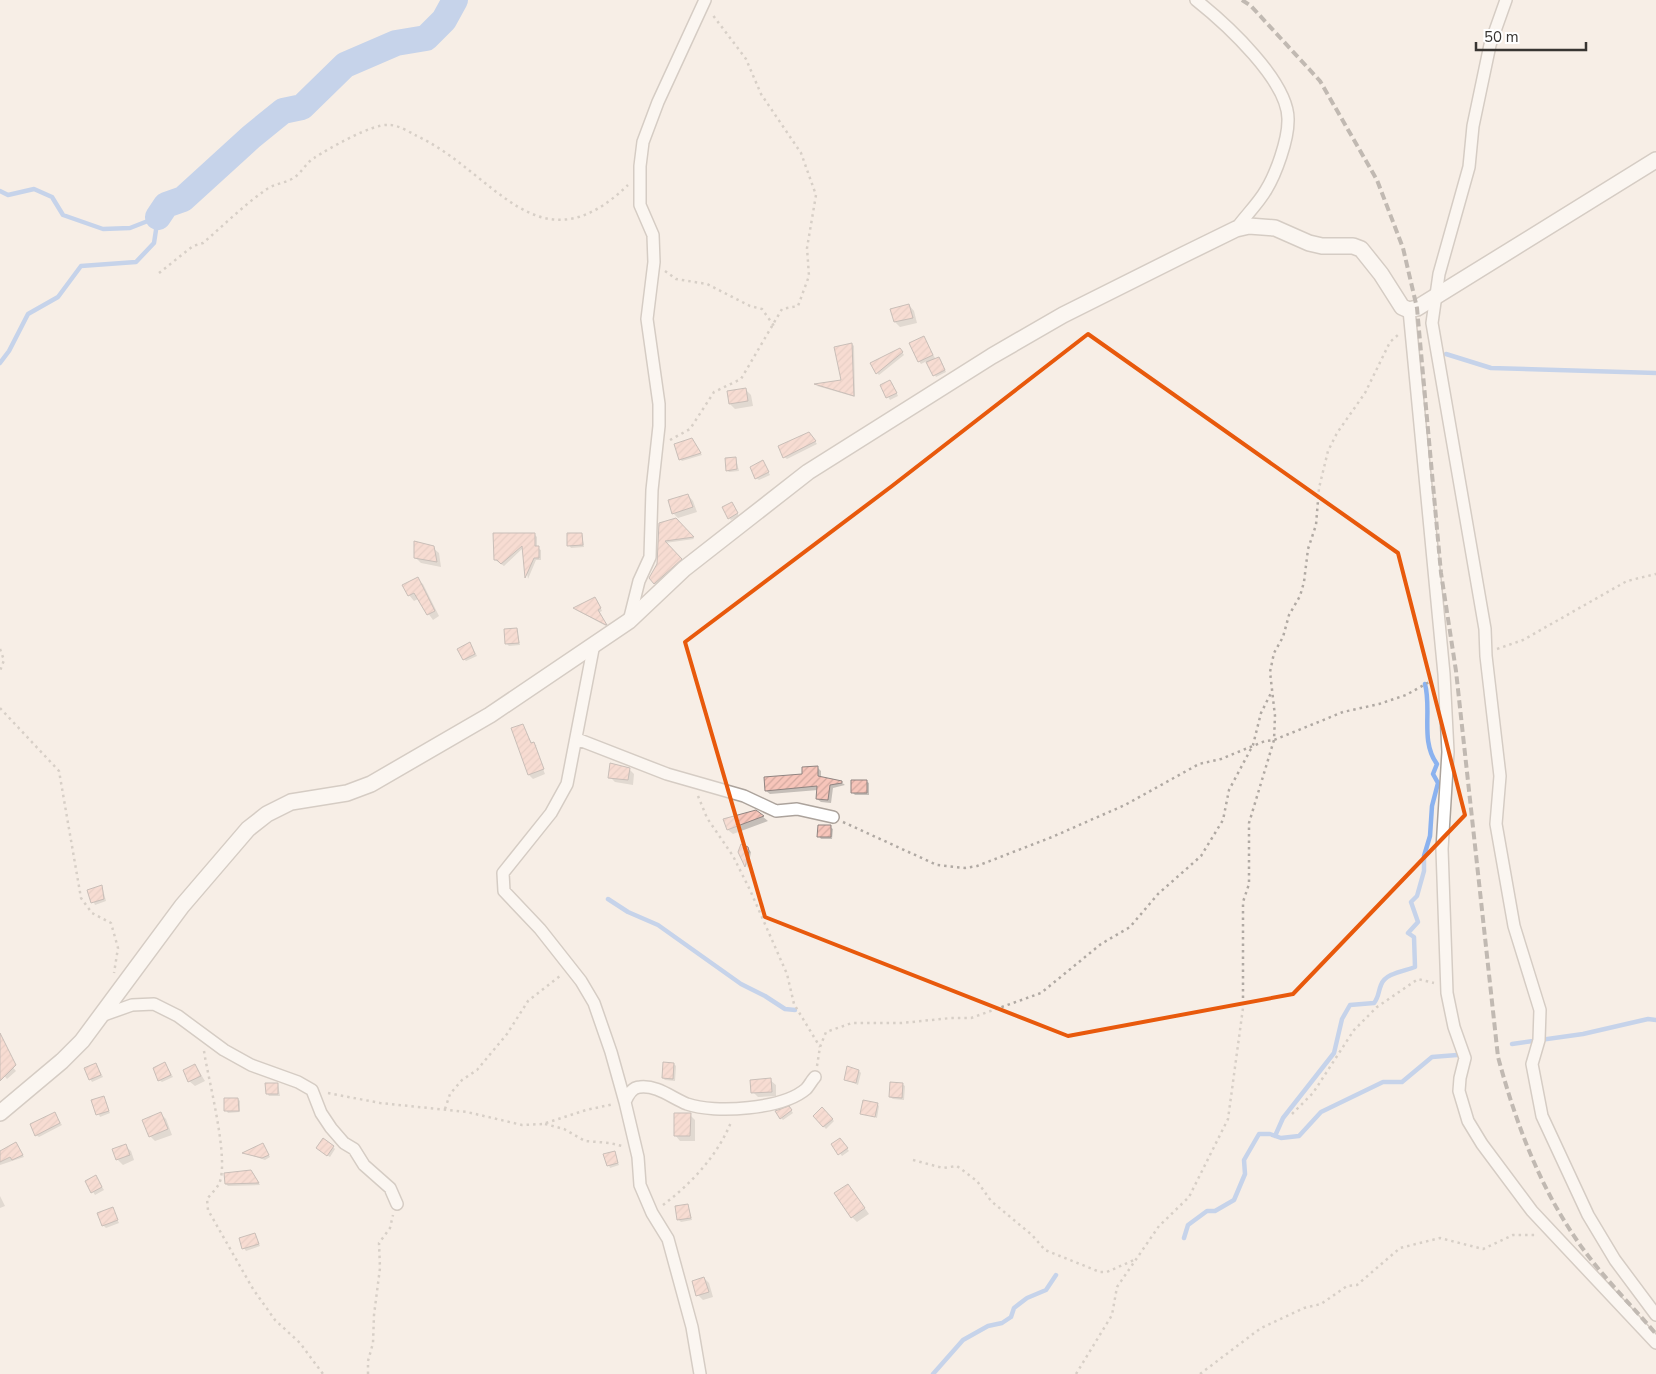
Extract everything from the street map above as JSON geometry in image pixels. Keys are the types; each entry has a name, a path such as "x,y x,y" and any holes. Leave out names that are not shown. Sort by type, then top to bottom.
{"street":[{"path":"1196,0 1217,17 1249,50 1270,76 1286,106 1289,120 1287,135 1266,190 1236,229"},
{"path":"1506,0 1490,45 1473,126 1468,167 1435,298 1432,323 1485,629 1486,656 1500,776 1496,824 1514,926 1540,1010 1538,1040 1532,1064 1542,1116 1588,1215 1615,1260 1656,1315"},
{"path":"629,621 639,581 650,557 659,404 647,319 654,262 653,235 640,205 640,166 643,142 658,102 705,1"},
{"path":"1410,317 1435,298 1656,160"},
{"path":"0,1113 62,1061 82,1041 190,896 248,829 267,814 290,802 347,793 371,784 490,715 629,621 684,569 828,458 992,356 1064,315 1236,229 1263,226 1315,244 1354,246 1361,249 1381,274 1410,317 1444,674 1448,752 1442,849 1446,993 1454,1027 1466,1058 1460,1078 1459,1091 1468,1121 1482,1144 1526,1203 1656,1342"},
{"path":"594,644 567,784 551,813 503,873 504,891 565,960 581,981 594,1003 611,1052 625,1102 636,1150 640,1185 652,1213 668,1239 692,1327 700,1374"},
{"path":"577,740 692,782 744,796 776,811 797,809 833,817"},
{"path":"101,1016 132,1005 154,1004 178,1016 224,1050 251,1065 298,1082 312,1090 321,1113 331,1128 344,1143 354,1149 364,1165 390,1188 397,1204"},
{"path":"625,1102 630,1092 640,1087 664,1092 687,1104 708,1108 736,1108 791,1097 806,1089 815,1077"}],"path":[{"path":"656,447 690,429 714,392 741,379 774,326 782,309 798,306 809,276 807,248 816,195 801,153 761,94 746,60 705,1"},
{"path":"159,273 193,246 203,243 268,188 296,177 312,159 377,126 396,126 433,144 526,212 538,218 552,221 581,216 614,198 628,184 640,166"},
{"path":"654,262 676,279 707,284 750,306 762,309 774,326"},
{"path":"1076,1374 1112,1315 1117,1287 1159,1226 1189,1197 1228,1119 1243,1008 1243,902 1249,884 1249,823 1274,740 1273,690 1270,672 1274,652 1283,637 1289,616 1300,596 1304,582 1308,550 1316,525 1319,488 1328,451 1337,433 1365,394 1390,342 1410,317"},
{"path":"1486,656 1496,649 1523,640 1627,581 1656,574"},
{"path":"0,649 4,660 0,671"},
{"path":"833,817 937,865 965,868 977,866 1052,838 1132,802 1199,764 1220,759 1253,745 1274,740 1343,712 1380,704 1406,695 1444,674"},
{"path":"815,1077 820,1048 826,1032 852,1022 902,1023 971,1018 1041,993 1101,944 1130,927 1158,894 1201,856 1224,820 1229,790 1253,745 1261,713 1273,690"},
{"path":"0,708 59,771 81,898 92,913 111,923 118,948 114,966 115,976 122,987"},
{"path":"692,782 707,818 733,856 750,890 787,974 794,1004 820,1048"},
{"path":"445,1110 450,1094 462,1080 476,1070 508,1034 528,1002 560,977 565,960"},
{"path":"1292,1114 1312,1093 1354,1030 1377,1007 1418,979 1435,983 1446,993"},
{"path":"202,1033 217,1115 221,1171 219,1183 207,1199 208,1210 253,1288 275,1320 300,1343 323,1374"},
{"path":"312,1090 380,1103 467,1112 522,1125 543,1124 586,1110 625,1102"},
{"path":"652,1213 684,1190 705,1164 725,1138 736,1108"},
{"path":"543,1124 564,1129 585,1141 610,1142 636,1150"},
{"path":"913,1160 943,1168 957,1166 977,1182 991,1201 1002,1208 1017,1225 1052,1254 1100,1272 1108,1272 1134,1260"},
{"path":"368,1374 368,1361 374,1342 374,1315 380,1268 380,1243 390,1228 397,1204"},
{"path":"1200,1374 1261,1328 1304,1308 1321,1304 1347,1286 1356,1285 1400,1248 1440,1238 1479,1249 1513,1234 1555,1236"}],"highlighted area":[{"path":"1088,334 1398,553 1465,815 1293,994 1068,1036 765,917 685,642 892,486"}],"building":[{"path":"909,304 913,318 894,322 890,309"},
{"path":"924,336 933,355 918,362 909,343"},
{"path":"852,343 854,396 814,384 841,380 834,347"},
{"path":"900,348 903,352 876,374 870,363"},
{"path":"939,357 945,370 933,376 926,362"},
{"path":"890,380 897,393 886,398 880,385"},
{"path":"746,388 748,401 729,404 727,391"},
{"path":"809,432 816,441 783,458 778,446"},
{"path":"692,438 701,453 679,460 674,444"},
{"path":"736,457 737,469 726,471 725,458"},
{"path":"763,460 769,472 755,479 750,467"},
{"path":"688,494 693,507 672,514 668,500"},
{"path":"732,502 738,513 728,519 722,507"},
{"path":"676,518 694,537 665,541 682,559 654,584 649,578 657,564 659,523"},
{"path":"493,533 535,533 535,546 539,546 539,558 534,558 525,578 522,546 501,564 494,560"},
{"path":"567,533 582,533 583,545 567,546"},
{"path":"414,541 434,546 437,562 414,558"},
{"path":"418,577 435,611 427,615 414,593 408,596 402,585"},
{"path":"595,597 601,608 598,610 607,625 573,608"},
{"path":"517,628 519,643 505,644 504,629"},
{"path":"470,642 475,654 463,660 457,649"},
{"path":"523,724 531,743 534,742 544,769 528,775 511,728"},
{"path":"610,763 630,768 628,780 608,778"},
{"path":"818,766 818,776 842,781 842,783 830,785 828,800 816,799 817,786 765,791 764,777 802,774 802,767"},
{"path":"851,780 867,780 867,793 851,793"},
{"path":"756,810 764,816 727,830 723,819"},
{"path":"818,825 831,825 831,837 817,837"},
{"path":"741,844 748,847 749,851 745,867 738,852"},
{"path":"102,885 104,899 91,903 87,890"},
{"path":"0,1033 16,1065 0,1081"},
{"path":"165,1062 171,1075 158,1081 153,1068"},
{"path":"663,1062 674,1063 673,1079 662,1078"},
{"path":"96,1063 101,1075 89,1080 84,1068"},
{"path":"195,1064 201,1076 188,1082 183,1070"},
{"path":"847,1066 859,1070 856,1083 844,1080"},
{"path":"771,1078 772,1092 751,1093 750,1080"},
{"path":"890,1082 903,1083 902,1098 889,1097"},
{"path":"265,1083 278,1083 278,1094 266,1094"},
{"path":"104,1096 109,1111 96,1115 91,1100"},
{"path":"224,1098 238,1098 239,1111 224,1111"},
{"path":"863,1100 878,1103 875,1117 860,1114"},
{"path":"789,1106 792,1110 780,1119 775,1111"},
{"path":"822,1107 833,1119 823,1127 813,1116"},
{"path":"55,1112 60,1123 35,1136 30,1124"},
{"path":"161,1112 168,1129 149,1137 142,1120"},
{"path":"674,1113 691,1113 690,1136 674,1136"},
{"path":"323,1138 334,1146 327,1156 316,1148"},
{"path":"840,1138 848,1148 838,1155 831,1144"},
{"path":"16,1142 23,1155 12,1160 10,1157 0,1162 0,1151"},
{"path":"263,1143 269,1155 262,1158 242,1153"},
{"path":"126,1144 130,1155 116,1160 112,1149"},
{"path":"615,1151 618,1163 607,1166 603,1154"},
{"path":"251,1170 259,1183 225,1184 224,1173"},
{"path":"96,1175 102,1187 91,1193 85,1181"},
{"path":"848,1184 865,1208 851,1218 834,1193"},
{"path":"688,1204 691,1218 677,1220 675,1206"},
{"path":"113,1207 118,1220 102,1226 97,1213"},
{"path":"255,1233 259,1244 242,1249 239,1238"},
{"path":"704,1277 709,1292 696,1296 692,1281"}],"waterway":[{"path":"158,217 166,205 183,199 251,137 283,111 302,107 345,65 396,43 426,38 444,20 455,0"},
{"path":"0,191 8,195 34,189 52,197 63,215 103,229 130,228 158,217 154,243 136,262 81,266 58,297 28,314 9,351 0,363"},
{"path":"1446,354 1491,368 1656,373"},
{"path":"1275,1136 1283,1118 1334,1053 1342,1019 1350,1005 1374,1003 1383,981 1396,973 1415,967 1414,937 1408,933 1418,922 1411,902 1417,896 1424,871 1424,856 1430,836 1432,806 1438,783 1433,774 1437,764 1429,745 1425,684"},
{"path":"608,899 628,912 658,925 741,984 785,1009 795,1010"},
{"path":"1512,1044 1583,1034 1648,1019 1656,1020"},
{"path":"1184,1238 1188,1225 1207,1211 1215,1211 1234,1200 1245,1174 1244,1160 1259,1134 1270,1134 1281,1138 1299,1136 1321,1112 1383,1082 1402,1082 1432,1057 1457,1055"},
{"path":"933,1374 963,1340 988,1326 1002,1323 1011,1317 1014,1308 1027,1298 1046,1290 1056,1275"}],"railway":[{"path":"1242,0 1251,6 1320,81 1377,180 1403,248 1417,308 1441,573 1456,671 1498,1057 1523,1134 1556,1207 1586,1253 1656,1334"}]}
